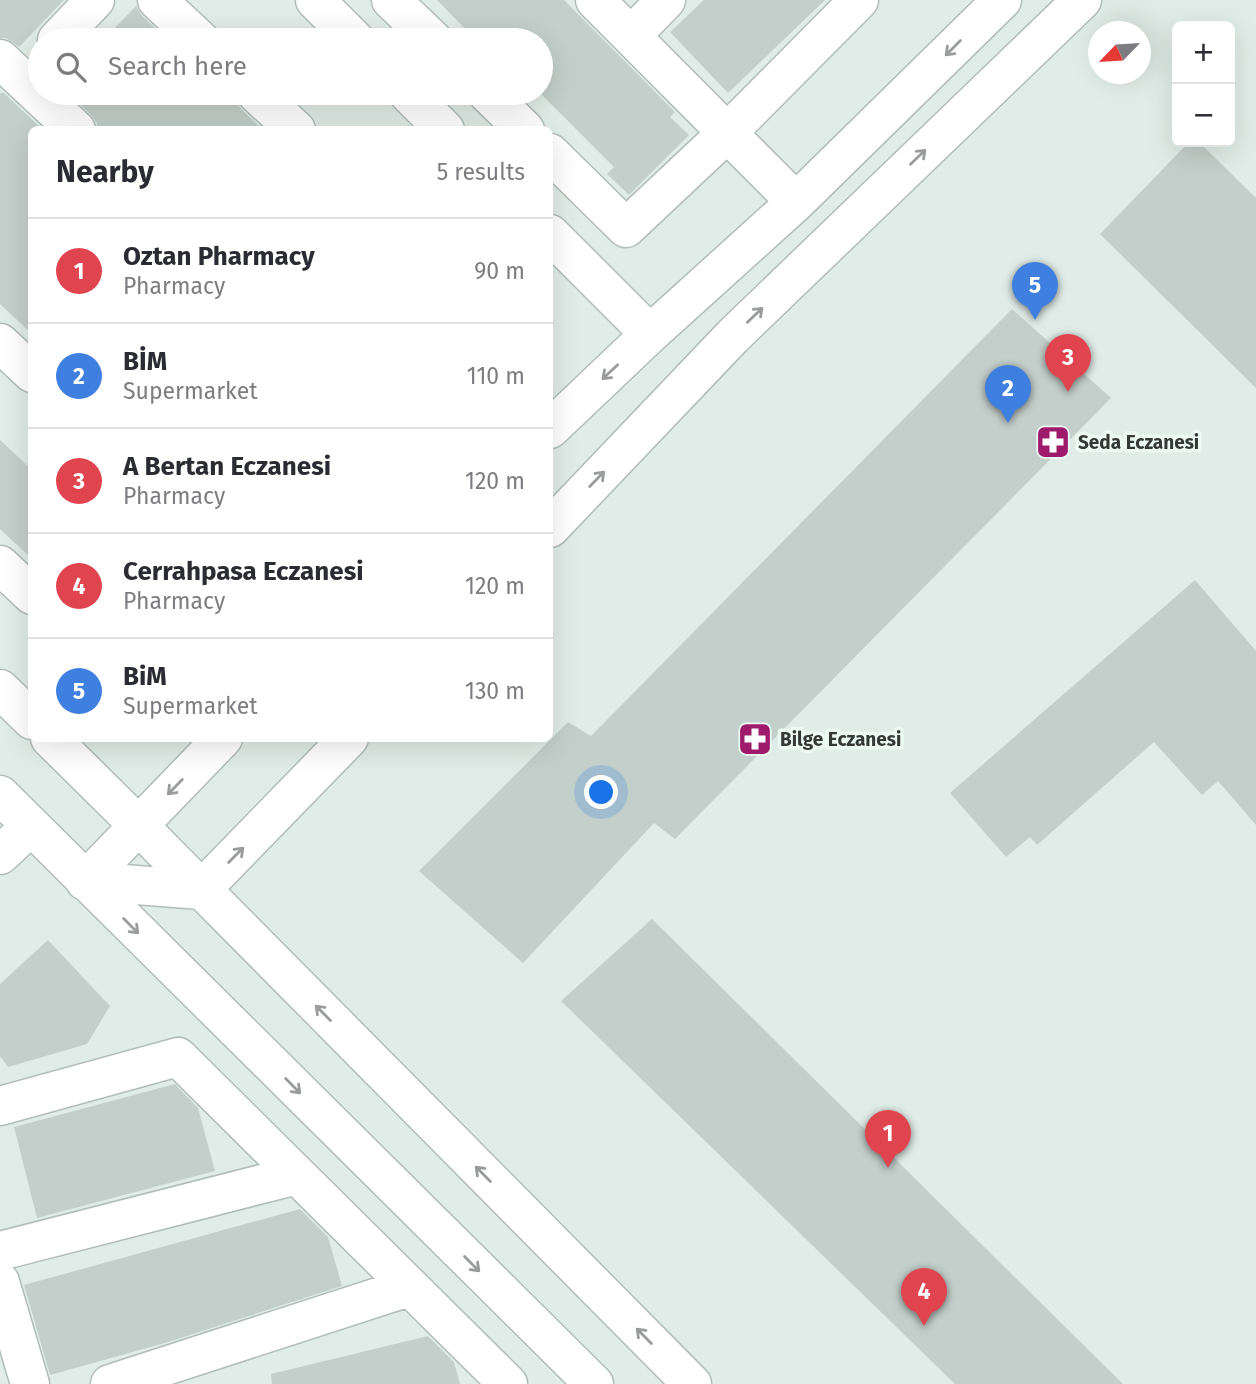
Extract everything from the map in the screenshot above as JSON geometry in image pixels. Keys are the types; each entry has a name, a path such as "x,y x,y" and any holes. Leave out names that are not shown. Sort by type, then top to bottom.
{"street":[{"path":"69,28 96,0"},
{"path":"157,0 187,28"},
{"path":"391,0 420,28"},
{"path":"595,0 796,202"},
{"path":"631,36 666,0"},
{"path":"553,156 626,228 727,133 859,0"},
{"path":"553,426 796,202 1002,0"},
{"path":"553,525 733,336 1082,0"},
{"path":"55,105 73,126"},
{"path":"269,105 292,126"},
{"path":"420,105 441,126"},
{"path":"499,105 521,126"},
{"path":"553,237 650,334"},
{"path":"0,343 28,369"},
{"path":"0,565 28,591"},
{"path":"0,689 28,716"},
{"path":"54,742 692,1384"},
{"path":"85,881 219,742"},
{"path":"201,890 345,742"},
{"path":"0,795 594,1384"},
{"path":"0,855 31,826"},
{"path":"85,881 201,890"},
{"path":"0,1105 178,1056 508,1384"},
{"path":"0,1251 297,1175"},
{"path":"0,1282 30,1384"},
{"path":"110,1384 409,1287"}],"building":[{"path":"0,0 64,0 37,28 28,28 28,38 19,47 6,38 0,38"},
{"path":"437,0 564,0 675,112 670,117 689,135 629,195 607,174 614,167 552,105 553,28 464,28"},
{"path":"704,0 825,0 728,93 670,32"},
{"path":"136,6 155,28 115,28"},
{"path":"0,93 4,93 39,126 28,126 28,330 0,304"},
{"path":"81,105 238,105 259,126 97,126"},
{"path":"1184,147 1204,147 1256,198 1256,388 1100,234"},
{"path":"1012,309 1111,398 675,839 654,823 523,963 419,871 548,742 553,742 553,737 568,722 591,736"},
{"path":"0,440 28,466 28,555 0,529"},
{"path":"1195,580 1256,651 1256,825 1218,781 1202,795 1154,742 1037,845 1030,837 1006,857 950,793"},
{"path":"652,919 1123,1384 955,1384 561,1001"},
{"path":"48,940 110,1006 87,1044 8,1067 0,1056 0,984"},
{"path":"175,1084 198,1108 215,1171 37,1218 14,1127"},
{"path":"300,1209 328,1237 342,1286 165,1343 50,1375 24,1285"},
{"path":"428,1336 454,1362 460,1384 272,1384 271,1374"}],"place":[{"name":"BiM","path":"1035,320"},
{"name":"A Bertan Eczanesi","path":"1068,392"},
{"name":"BİM","path":"1008,423"},
{"name":"Seda Eczanesi","path":"1053,442"},
{"name":"Bilge Eczanesi","path":"755,739"},
{"name":"Oztan Pharmacy","path":"888,1168"},
{"name":"Cerrahpasa Eczanesi","path":"924,1326"}]}
